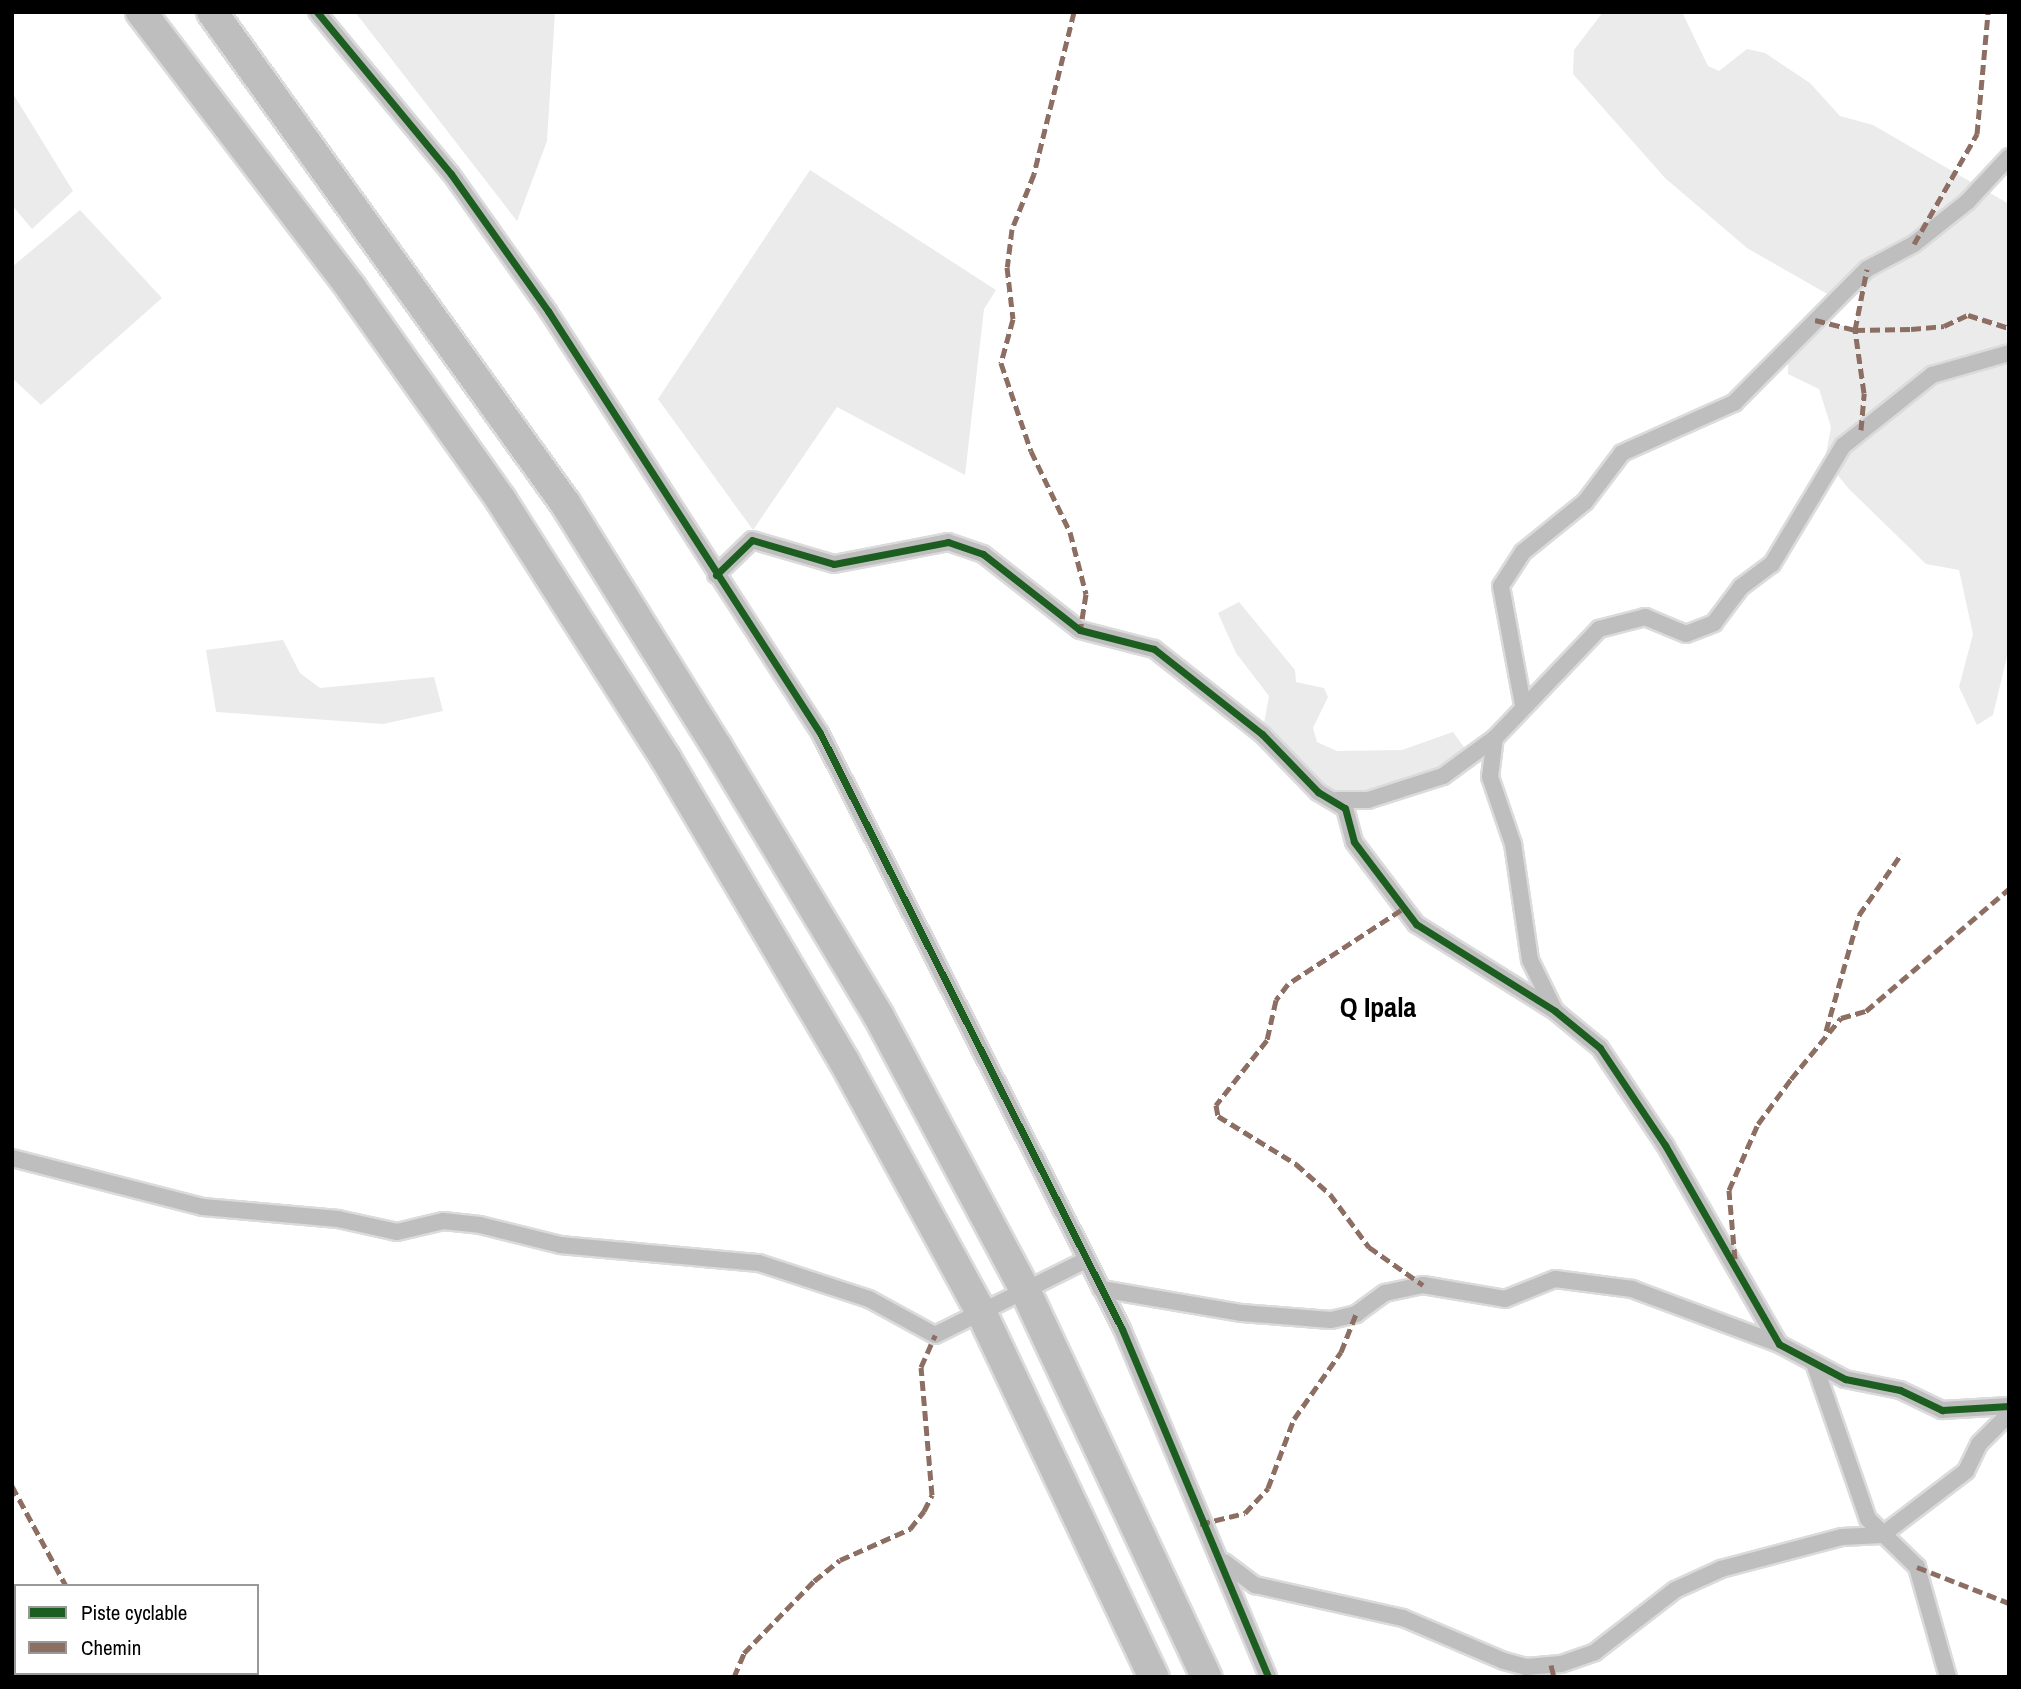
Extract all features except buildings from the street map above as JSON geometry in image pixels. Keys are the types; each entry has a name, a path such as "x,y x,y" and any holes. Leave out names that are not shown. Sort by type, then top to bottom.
{"highway":[{"path":"141,12 351,288 501,500 673,771 844,1061 983,1317 1154,1677"},
{"path":"212,12 565,503 878,1015 1026,1292 1206,1677"}],"street":[{"path":"317,12 451,174 533,290 820,733 1101,1289 1268,1677"},
{"path":"1524,705 1501,586 1523,552 1586,502 1622,453 1734,402 1867,269 1914,244 1967,202 2009,157"},
{"path":"716,575 752,540 834,564 948,542 965,545 1080,630 1154,649 1262,734 1318,792 1337,800 1368,800 1443,776 1495,738 1598,629 1645,617 1686,634 1714,623 1741,587 1772,564 1843,446 1932,376 2009,353"},
{"path":"1495,738 1490,777 1513,844 1530,960 1555,1011"},
{"path":"1337,800 1354,842 1401,910 1555,1011 1620,1073 1779,1344"},
{"path":"12,1158 203,1207 338,1219 397,1232 443,1221 480,1225 560,1245 759,1263 869,1299 935,1335 983,1317 1086,1260"},
{"path":"1101,1289 1242,1313 1331,1320 1356,1314 1385,1293 1423,1285 1505,1299 1555,1279 1632,1289 1779,1344 1815,1366 1900,1390 1942,1410 2009,1406"},
{"path":"1815,1366 1855,1486 1882,1535 1917,1567 1948,1677"},
{"path":"1216,1553 1238,1578 1255,1585 1403,1618 1526,1667 1595,1653 1675,1591 1721,1569 1842,1536 1882,1535 1966,1471 1979,1444 2009,1414"}],"shaded area":[{"path":"355,12 555,12 547,141 517,221"},
{"path":"1603,12 1682,12 1708,66 1719,71 1747,49 1765,53 1810,83 1840,116 1873,125 2009,204 2009,648 1993,715 1977,725 1959,687 1973,634 1959,570 1926,564 1848,488 1825,459 1831,427 1819,389 1788,374 1788,348 1815,320 1855,329 1866,270 1836,299 1747,248 1665,178 1573,74 1574,50"},
{"path":"12,92 73,191 32,229 12,205"},
{"path":"810,170 996,290 984,309 965,475 837,407 753,530 658,399"},
{"path":"80,210 162,298 41,405 12,378 12,267"},
{"path":"1239,602 1295,670 1296,682 1324,688 1328,697 1313,728 1317,742 1337,751 1402,750 1453,732 1472,758 1443,776 1337,800 1262,734 1269,696 1236,653 1218,613"},
{"path":"283,640 300,673 320,688 434,677 443,711 383,724 216,712 206,650"}],"marked path":[{"path":"1074,12 1034,174 1012,229 1007,267 1013,319 1001,363 1031,451 1070,532 1086,594 1080,630"},
{"path":"1914,244 1977,134 1988,12"},
{"path":"1861,430 1864,393 1855,330 1867,269"},
{"path":"1815,320 1855,330 1911,329 1944,326 1968,315 2009,328"},
{"path":"1826,1031 1859,915 1902,853"},
{"path":"1735,1259 1729,1190 1758,1124 1791,1079 1841,1018 1866,1011 2009,889"},
{"path":"1401,910 1288,984 1276,1000 1267,1040 1216,1105 1218,1116 1296,1164 1330,1194 1369,1247 1423,1285"},
{"path":"1200,1524 1245,1513 1268,1488 1294,1419 1341,1352 1356,1314"},
{"path":"734,1677 744,1653 814,1581 840,1560 910,1529 924,1511 932,1495 921,1367 935,1335"},
{"path":"12,1486 65,1584"},
{"path":"1917,1567 2009,1603"},
{"path":"1551,1665 1554,1677"}],"cycle path":[{"path":"317,12 451,174 548,311 820,733 1122,1329 1268,1677"},
{"path":"716,575 752,540 834,564 948,542 983,554 1080,630 1154,649 1262,734 1318,792 1345,808 1354,842 1416,924 1555,1011 1600,1048 1665,1145 1779,1344 1845,1379 1900,1390 1942,1410 2009,1406"}],"district":[{"name":"Q Ipala","path":"1378,1007"}]}
